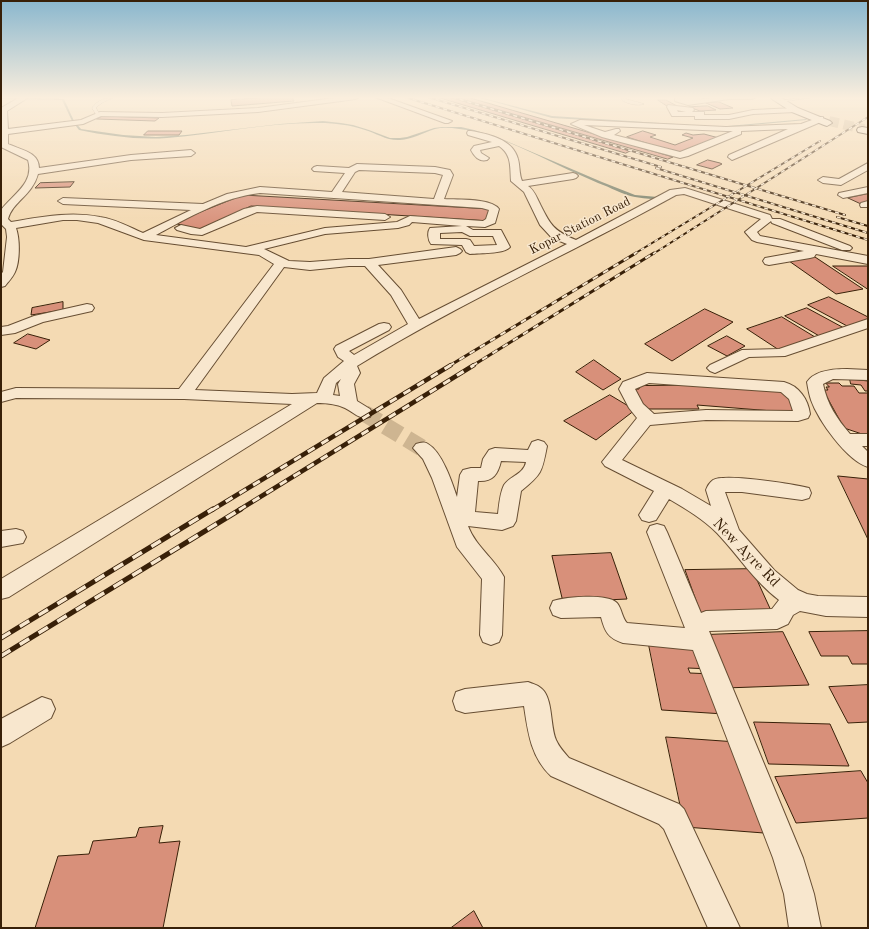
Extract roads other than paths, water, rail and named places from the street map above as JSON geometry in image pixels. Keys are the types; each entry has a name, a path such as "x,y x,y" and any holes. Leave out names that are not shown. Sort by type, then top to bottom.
{"street":[{"path":"1,284 9,272 14,237 5,225 4,213 7,207 27,189 35,166 32,158 4,145 4,140"},
{"path":"494,140 511,150 514,157 516,181 528,190 544,223 556,236 576,244"},
{"path":"625,140 680,155 717,140"},
{"path":"732,157 770,140"},
{"path":"484,158 476,153 475,150 477,148 500,143"},
{"path":"33,172 159,154 191,153"},
{"path":"317,169 351,170 362,166 435,170 446,172 448,175 438,202"},
{"path":"823,180 841,182 868,166"},
{"path":"335,195 351,170"},
{"path":"519,184 573,176"},
{"path":"144,237 169,224 206,207 235,194 246,191 260,190 438,202 490,206 494,209 491,221 485,224 265,208 248,211 202,232 195,232 169,224"},
{"path":"843,195 868,190"},
{"name":"Kopar Station Road","path":"318,398 330,381 351,363 416,326 674,192 685,191 763,216 767,219 751,232 756,238 768,242 828,252"},
{"path":"63,201 206,207"},
{"path":"5,225 76,216 100,220 144,237 250,249 274,257 281,263 298,266 357,262 369,263 504,247 497,232 470,233 465,229 434,230 436,242 468,243 470,250"},
{"path":"250,249 325,230 398,225 405,223 410,219"},
{"path":"776,221 843,246 868,259"},
{"path":"452,252 451,247 459,242"},
{"path":"769,261 828,252 868,259"},
{"path":"184,394 281,263"},
{"path":"369,263 396,293 416,326"},
{"path":"1,330 10,330 39,319 87,308"},
{"path":"715,368 747,352 780,353 868,323"},
{"path":"349,404 346,384 352,373 351,363 343,354 341,349 384,327"},
{"path":"868,375 828,375 820,377 815,382 818,399 825,412 852,449 868,461"},
{"path":"647,378 784,387 791,390 802,411 802,414 798,416 706,415 653,420 646,418 637,408 627,389 629,385 647,378"},
{"path":"1,396 16,394 184,394 318,398 349,404 364,413"},
{"path":"1,589 318,398"},
{"name":"New Ayre Rd","path":"646,418 610,462 700,509 729,531 770,579 787,593 801,601 819,605 868,607"},
{"path":"846,440 868,440"},
{"path":"422,448 427,452 441,479 464,541 493,577 491,635"},
{"path":"537,451 532,473 512,488 506,522 469,519 465,516 469,475 487,474 489,472 492,457 495,454 537,451"},
{"path":"729,531 715,490 719,486 742,485 802,493"},
{"path":"665,490 653,524 704,630 787,856 797,890 805,928"},
{"path":"561,608 605,607 610,611 615,627 618,631 623,633 704,630 777,619 780,617 781,611 785,607 801,601"},
{"path":"465,700 528,694 533,696 536,701 544,746 547,754 553,762 560,767 669,814 674,819 724,928"},
{"path":"1,734 42,709"}],"waterway":[{"path":"504,140 601,183 635,196 669,199"}],"tunnel":[{"path":"364,413 422,448"}],"railway":[{"path":"545,140 728,197"},
{"path":"572,140 661,167"},
{"path":"596,140 747,186"},
{"path":"756,188 831,140"},
{"path":"747,186 820,141"},
{"path":"656,168 735,192"},
{"path":"735,192 747,186"},
{"path":"747,186 756,188"},
{"path":"745,195 756,188"},
{"path":"756,188 845,215"},
{"path":"728,197 735,192"},
{"path":"735,192 745,195"},
{"path":"738,200 745,195"},
{"path":"745,195 868,233"},
{"path":"634,254 728,197"},
{"path":"728,197 738,200"},
{"path":"653,254 738,200"},
{"path":"738,200 868,240"},
{"path":"837,217 868,226"},
{"path":"449,366 636,253"},
{"path":"472,366 654,253"},
{"path":"212,510 451,365"},
{"path":"239,510 474,365"},
{"path":"1,638 213,509"},
{"path":"1,656 241,509"}]}
